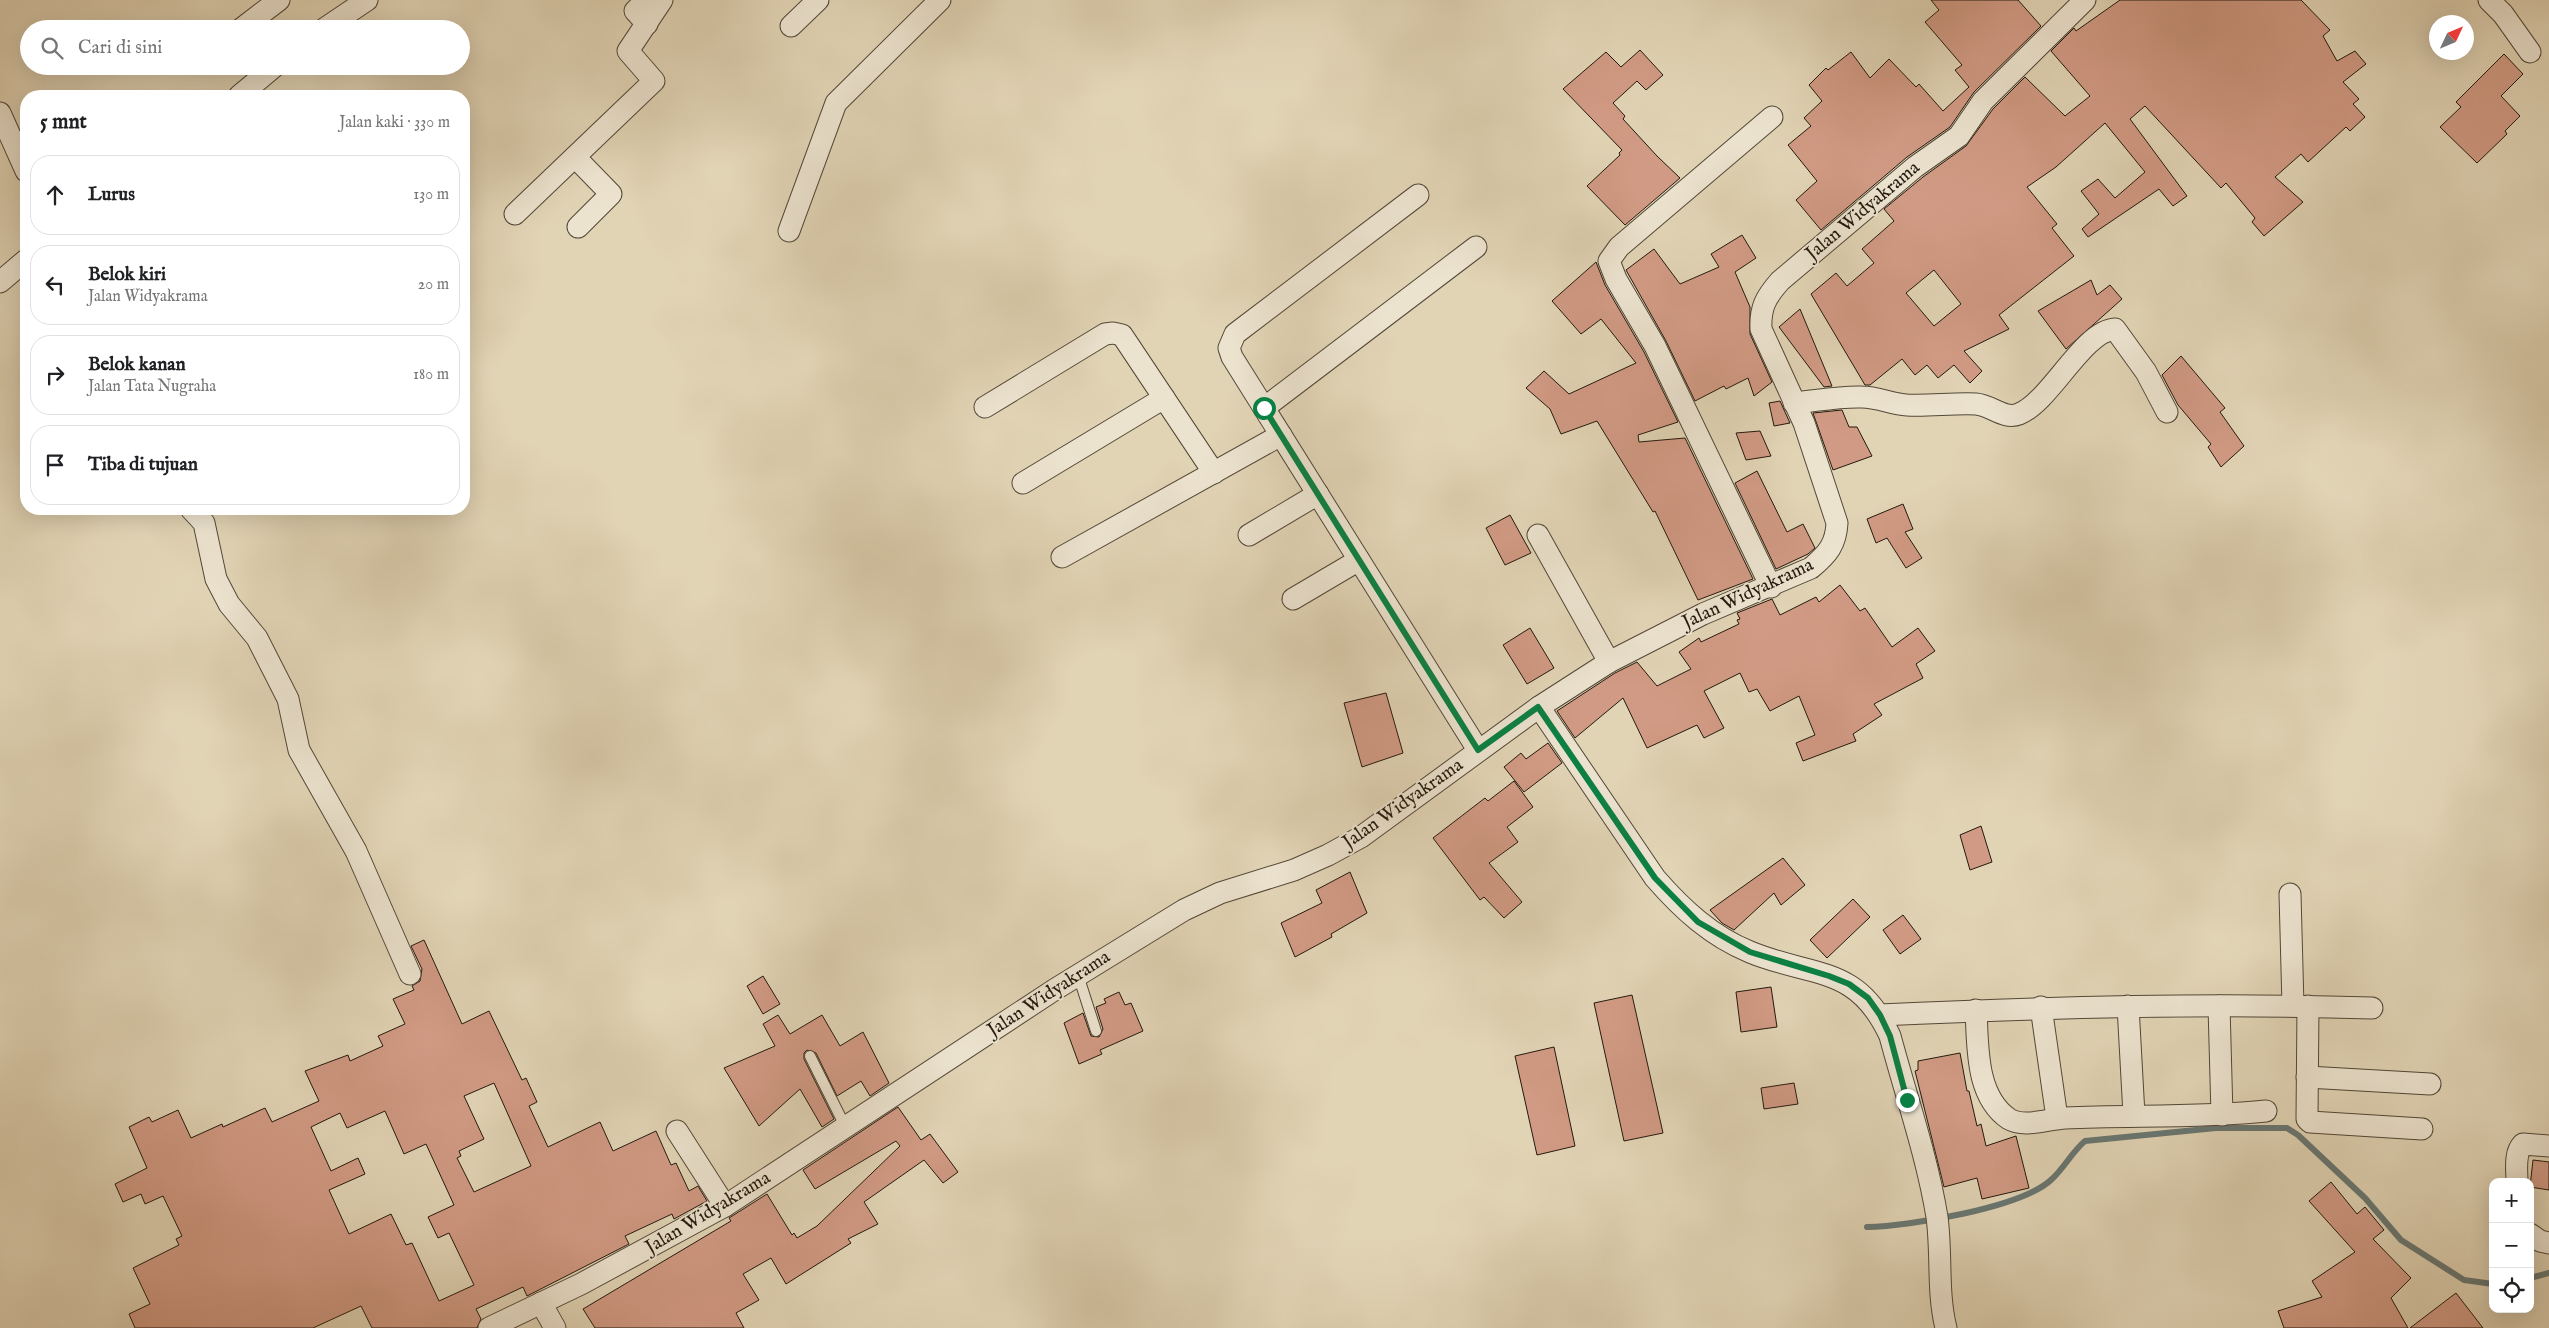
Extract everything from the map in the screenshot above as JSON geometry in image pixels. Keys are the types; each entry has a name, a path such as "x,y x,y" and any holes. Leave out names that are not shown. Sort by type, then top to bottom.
{"street":[{"path":"253,20 280,0"},
{"path":"337,20 367,0"},
{"path":"646,0 635,11 647,24"},
{"path":"515,214 654,81 628,51 662,0"},
{"path":"791,26 818,0"},
{"path":"790,231 836,103 940,0"},
{"name":"Jalan Widyakrama","path":"489,1328 581,1284 725,1206 1078,974 1184,910 1220,893 1294,870 1328,856 1361,837 1538,707 1610,662 1703,614 1771,587 1811,568 1831,550 1836,537 1837,523 1809,436 1761,329 1760,313 1766,297 1780,281 1914,167 1958,136 1983,101 2085,0"},
{"path":"2489,0 2503,14 2530,52"},
{"path":"246,90 264,75"},
{"path":"0,113 20,158"},
{"path":"1771,587 1660,354 1616,279 1609,262 1619,247 1772,118"},
{"path":"575,157 611,194 578,227"},
{"path":"1418,195 1235,334 1230,341 1229,348 1232,357 1478,750"},
{"path":"1264,408 1476,247"},
{"path":"0,282 20,265"},
{"path":"1794,403 1862,397 1906,404 1977,404 2012,416 2021,413 2047,390 2071,362 2097,338 2107,330 2114,329 2146,372 2167,412"},
{"path":"985,407 1105,334 1114,333 1122,335 1214,472"},
{"path":"1023,484 1164,398"},
{"path":"1062,557 1281,435"},
{"path":"1248,535 1318,494"},
{"path":"197,515 204,523 216,579 229,604 257,638 288,699 299,750 356,851 410,974"},
{"path":"1538,536 1610,662"},
{"path":"1293,599 1360,560"},
{"path":"1538,707 1655,878 1684,909 1721,937 1750,952 1849,984 1868,998 1880,1015 1890,1036 1930,1178 1936,1215 1940,1284 1946,1328"},
{"path":"2290,894 2307,1077 2307,1119 2312,1124 2422,1129"},
{"path":"2128,1006 2134,1115"},
{"path":"2219,1006 2222,1115"},
{"path":"1880,1015 2041,1007 2301,1006 2372,1008"},
{"path":"2041,1007 2056,1118"},
{"path":"1976,1010 1979,1068 1987,1091 1997,1106 2009,1118 2021,1123 2056,1118 2134,1115 2222,1115 2266,1111"},
{"path":"2307,1077 2430,1084"},
{"path":"677,1131 725,1206"},
{"path":"2517,1178 2520,1147 2524,1144 2549,1146"},
{"path":"2534,1237 2540,1241 2549,1243"},
{"path":"541,1303 555,1328"}],"lane":[{"path":"1078,974 1096,1031"},
{"path":"810,1056 846,1128"}],"building":[{"path":"1931,0 2018,0 2041,26 1974,92 1950,127 1907,157 1821,230 1796,200 1817,181 1788,145 1811,126 1804,118 1822,101 1809,85 1826,68 1828,70 1851,52 1870,78 1889,59 1916,87 1919,84 1943,111 1969,87 1955,70 1962,65 1925,22 1939,10"},
{"path":"2120,0 2301,0 2330,30 2323,36 2337,61 2355,51 2366,64 2343,82 2359,99 2353,104 2365,117 2350,131 2346,127 2308,162 2301,154 2275,177 2303,202 2264,236 2252,222 2255,218 2226,183 2221,188 2145,106 2130,119 2187,196 2173,206 2159,189 2088,237 2082,229 2099,214 2081,191 2098,179 2115,198 2145,172 2105,123 2056,167 2027,187 2057,224 2052,228 2074,256 1999,315 2009,329 1964,351 1982,371 1970,383 1954,365 1938,378 1927,365 1915,375 1902,359 1870,385 1865,385 1811,294 1836,273 1847,286 1874,263 1862,249 1894,221 1884,209 1923,177 1966,146 1993,109 2025,77 2065,116 2090,96 2051,51 2074,28 2076,31","holes":["1934,270 1961,304 1934,326 1906,293"]},
{"path":"1640,50 1663,75 1646,90 1637,81 1613,103 1625,116 1623,119 1680,178 1625,225 1587,186 1620,155 1619,153 1622,150 1563,89 1606,52 1621,67"},
{"path":"2504,54 2523,74 2501,96 2520,116 2505,131 2507,134 2477,163 2440,127 2461,107 2456,102"},
{"path":"1742,235 1756,258 1735,272 1750,307 1750,334 1772,382 1754,396 1748,378 1726,389 1724,386 1695,401 1666,341 1626,270 1654,249 1680,284 1719,267 1711,254"},
{"path":"1596,262 1605,285 1644,352 1678,422 1638,435 1639,442 1685,438 1753,579 1698,600 1655,511 1653,512 1597,421 1561,434 1550,409 1526,388 1544,371 1569,394 1636,363 1601,319 1581,334 1552,301"},
{"path":"2091,280 2097,295 2110,285 2122,299 2066,349 2038,311"},
{"path":"1800,309 1832,386 1824,387 1779,327"},
{"path":"2181,356 2225,408 2220,412 2244,446 2221,467 2208,447 2211,444 2178,405 2162,375"},
{"path":"1780,401 1790,423 1774,426 1769,403"},
{"path":"1842,410 1849,427 1857,427 1872,456 1833,470 1813,413"},
{"path":"1760,431 1771,456 1746,460 1736,433"},
{"path":"1757,471 1787,532 1803,524 1815,548 1808,554 1776,569 1735,483"},
{"path":"1903,504 1913,529 1905,532 1922,558 1906,568 1887,538 1876,543 1867,519"},
{"path":"1510,515 1531,553 1505,565 1486,528"},
{"path":"1840,585 1860,611 1865,608 1892,647 1918,628 1935,651 1916,664 1923,678 1874,704 1882,715 1853,734 1856,741 1803,761 1796,743 1815,735 1799,696 1770,711 1757,689 1749,692 1740,673 1704,691 1724,728 1704,738 1697,725 1647,748 1623,698 1575,738 1557,711 1615,673 1637,662 1657,686 1691,669 1679,652 1699,638 1701,642 1739,624 1737,620 1740,619 1737,613 1772,599 1780,615 1816,597 1819,602"},
{"path":"1530,628 1554,668 1527,684 1503,645"},
{"path":"1386,693 1403,753 1362,767 1344,703"},
{"path":"1548,743 1562,763 1524,792 1504,767 1521,753 1526,759"},
{"path":"1514,781 1533,807 1507,827 1518,842 1489,863 1522,902 1504,918 1484,897 1480,900 1433,838 1485,798 1488,801"},
{"path":"1981,826 1992,862 1970,870 1960,835"},
{"path":"1783,858 1805,885 1781,905 1774,893 1734,930 1722,923 1710,910"},
{"path":"1350,872 1367,913 1331,934 1332,937 1295,957 1281,923 1322,903 1316,890"},
{"path":"1853,899 1870,917 1827,958 1810,940"},
{"path":"1903,915 1921,939 1900,954 1883,930"},
{"path":"424,940 462,1024 489,1011 522,1080 526,1078 537,1102 529,1106 548,1147 600,1122 613,1151 656,1131 671,1165 676,1163 689,1191 698,1186 707,1201 674,1219 672,1214 625,1236 629,1244 527,1296 523,1287 476,1309 481,1319 477,1328 372,1328 361,1306 313,1328 135,1328 129,1314 150,1304 133,1268 179,1245 176,1239 182,1236 163,1196 145,1204 141,1194 123,1202 115,1184 147,1168 129,1127 149,1117 152,1122 178,1110 191,1138 222,1124 223,1127 265,1108 272,1122 319,1101 305,1071 348,1055 350,1061 383,1046 378,1036 405,1024 393,999 414,990 412,986 420,981 422,969 411,946","holes":["494,1083 531,1166 474,1192 457,1158 461,1156 459,1151 484,1139 464,1096","385,1111 404,1154 426,1144 454,1205 428,1217 438,1238 449,1233 474,1285 439,1301 412,1243 406,1245 391,1214 349,1234 329,1190 365,1174 358,1158 331,1171 311,1127 340,1113 347,1128"]},
{"path":"763,976 780,1004 763,1014 747,986"},
{"path":"1771,987 1777,1027 1741,1032 1736,992"},
{"path":"1119,992 1125,1005 1131,1003 1143,1031 1100,1050 1102,1054 1079,1064 1064,1023 1083,1013 1091,1036 1099,1037 1103,1029 1096,1007 1106,1003 1104,999"},
{"path":"1632,995 1663,1133 1624,1141 1594,1003"},
{"path":"778,1015 790,1034 822,1015 840,1046 863,1032 889,1083 870,1096 861,1081 837,1096 816,1053 807,1050 804,1053 804,1059 834,1119 822,1127 800,1089 759,1126 724,1068 775,1046 763,1024"},
{"path":"1554,1047 1575,1146 1537,1155 1515,1056"},
{"path":"1960,1053 1967,1091 1969,1091 1977,1126 1981,1124 1986,1146 2016,1136 2029,1188 1982,1199 1977,1178 1944,1187 1915,1071 1918,1070 1918,1061"},
{"path":"1794,1083 1798,1104 1764,1109 1761,1088"},
{"path":"898,1107 921,1140 930,1134 958,1172 943,1183 924,1160 864,1202 878,1224 848,1239 851,1243 786,1284 771,1258 743,1274 759,1300 736,1313 744,1328 595,1328 583,1309 731,1221 729,1218 767,1194 792,1235 794,1233 797,1238 817,1226 900,1146 896,1141 815,1189 803,1170"},
{"path":"2533,1160 2549,1162 2549,1190 2534,1188 2534,1178 2531,1178"},
{"path":"2331,1182 2357,1214 2365,1207 2384,1230 2373,1239 2411,1278 2391,1298 2408,1328 2284,1328 2278,1311 2322,1297 2312,1281 2355,1252 2309,1201"},
{"path":"2456,1293 2483,1328 2410,1328"}],"waterway":[{"path":"1867,1227 1936,1219 1991,1207 2016,1199 2052,1179 2085,1141 2216,1128 2287,1128 2298,1135 2365,1198 2401,1240 2464,1280 2489,1283"},
{"path":"2534,1277 2549,1273"}],"route":[{"path":"1264,408 1478,750 1538,707 1571,752 1655,878 1676,902 1698,922 1750,952 1829,976 1849,984 1868,998 1880,1015 1890,1036 1907,1100"}]}
